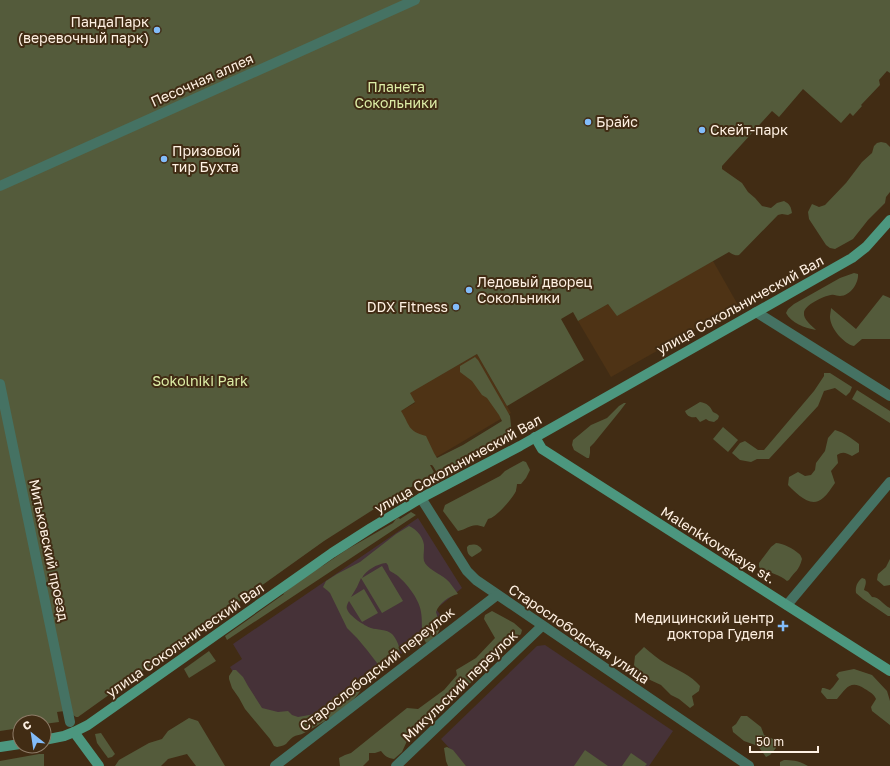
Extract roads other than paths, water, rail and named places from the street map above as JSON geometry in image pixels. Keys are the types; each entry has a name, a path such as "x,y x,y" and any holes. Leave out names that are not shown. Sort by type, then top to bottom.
{"main road":[{"name":"улица Сокольнический Вал","path":"52,738 74,732 94,721 332,553 371,528 421,498 535,437 852,258 866,247 890,220"},
{"name":"Malenkkovskaya st.","path":"535,437 542,449 890,671"},
{"path":"74,732 99,766"},
{"path":"0,747 12,745"}],"street":[{"name":"Песочная аллея","path":"0,186 415,0"},
{"path":"756,312 890,396"},
{"name":"Митьковский проезд","path":"0,384 70,722"},
{"path":"787,605 890,482"},
{"name":"Старослободская улица","path":"421,498 467,572 476,580 749,766"},
{"name":"Старослободский переулок","path":"275,766 496,595"},
{"name":"Микульский переулок","path":"396,766 542,626"}],"place":[{"name":"ПандаПарк (веревочный парк)","path":"157,30"},
{"name":"Брайс","path":"588,122"},
{"name":"Скейт-парк","path":"702,130"},
{"name":"Призовой тир Бухта","path":"164,159"},
{"name":"Ледовый дворец Сокольники","path":"469,290"},
{"name":"DDX Fitness","path":"456,307"},
{"name":"Медицинский центр доктора Гуделя","path":"783,626"}],"park label":[{"name":"Планета Сокольники","path":"396,96"},
{"name":"Sokolniki Park","path":"200,381"}]}
